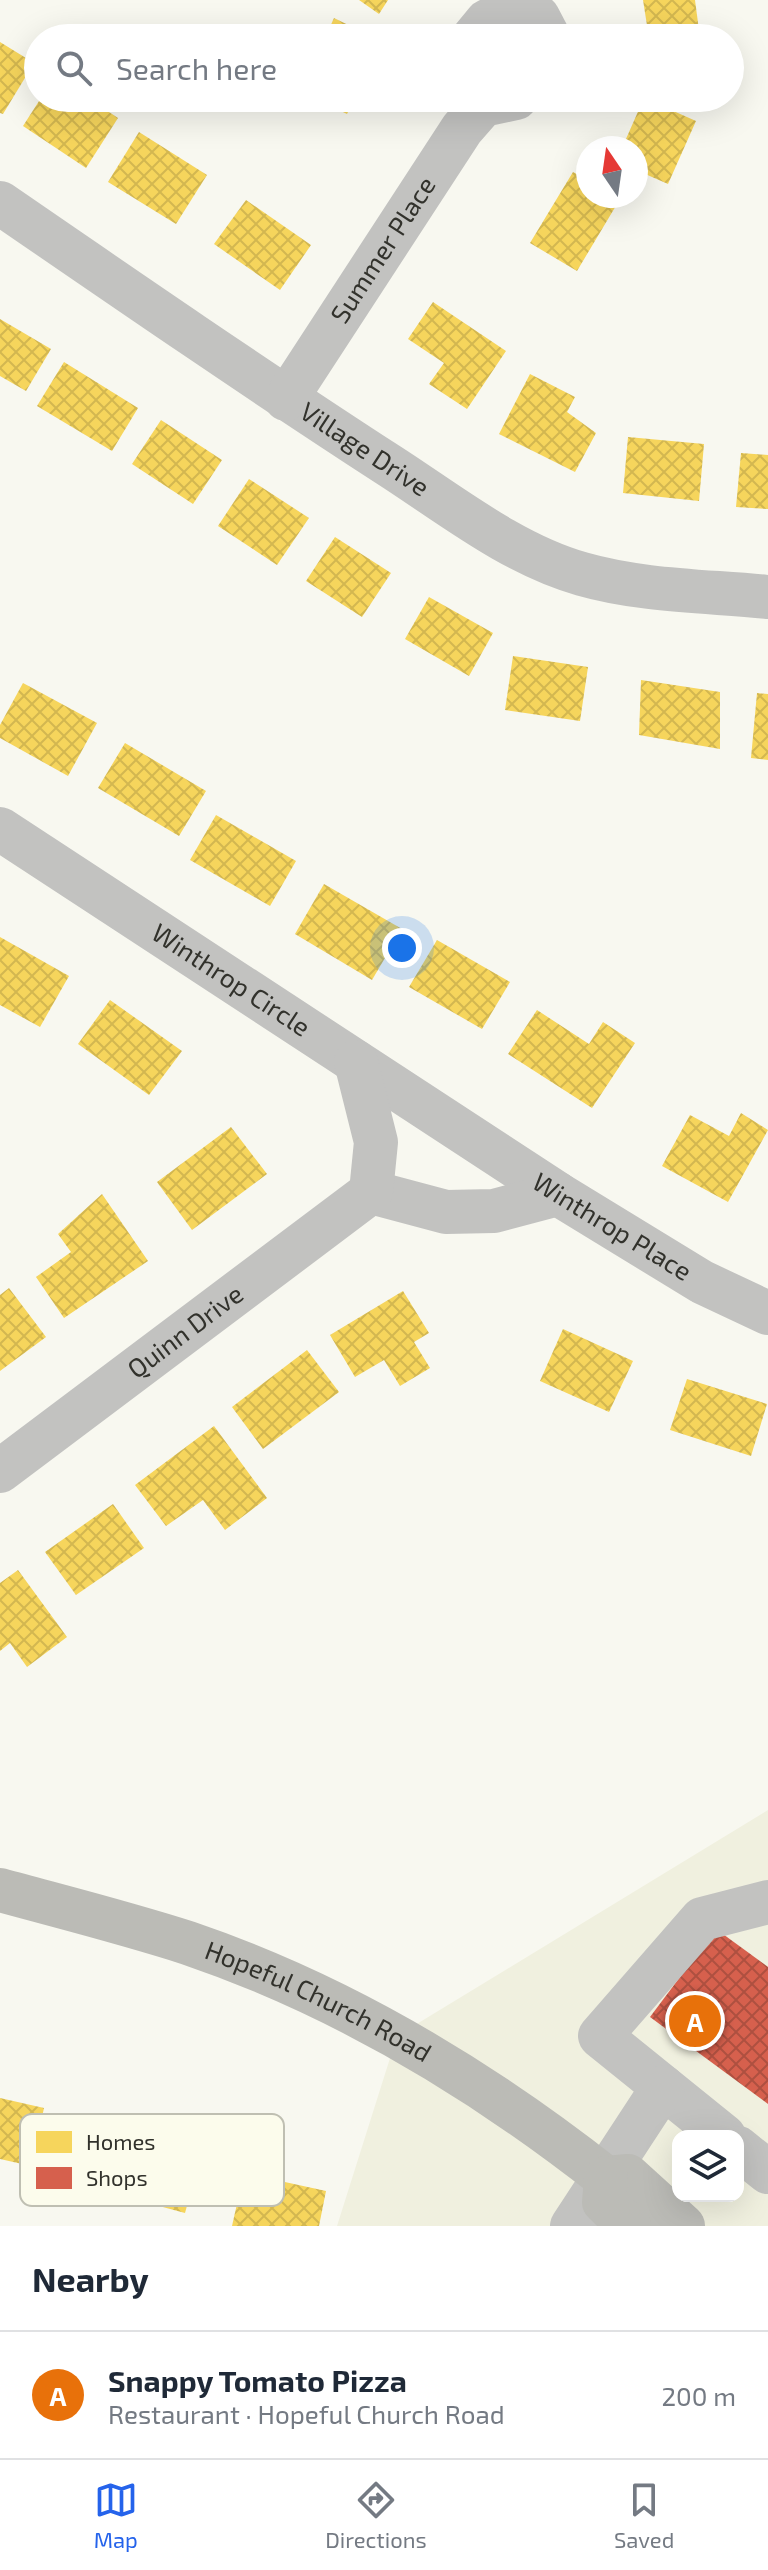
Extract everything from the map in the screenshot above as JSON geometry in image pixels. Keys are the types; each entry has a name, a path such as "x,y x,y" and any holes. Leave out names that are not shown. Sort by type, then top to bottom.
{"main road":[{"name":"Hopeful Church Road","path":"0,1890 187,1943 294,1985 397,2036 483,2088 606,2178 628,2176 683,2226"},
{"path":"606,2178 604,2202 629,2226"}],"street":[{"path":"485,24 514,9 538,17 542,24"},
{"name":"Summer Place","path":"286,399 462,129 480,112"},
{"name":"Village Drive","path":"0,203 286,399 483,527 580,573 624,583 768,597"},
{"name":"Winthrop Circle","path":"0,829 462,1133"},
{"path":"356,1062 376,1142 371,1192 446,1212 494,1211 558,1194"},
{"name":"Winthrop Place","path":"462,1133 702,1282 768,1313"},
{"name":"Quinn Drive","path":"0,1471 371,1192"},
{"path":"717,2130 600,2036 702,1919 768,1902"},
{"path":"572,2226 663,2087"},
{"path":"744,2153 768,2172"}],"shaded area":[{"path":"768,1810 768,2226 337,2226 397,2036"}],"building: Homes":[{"path":"359,0 388,0 379,14"},
{"path":"643,0 695,0 698,24 647,24"},
{"path":"334,18 346,24 331,24"},
{"path":"0,42 24,57 24,79 3,114 0,113"},
{"path":"32,112 109,112 118,118 86,168 23,126"},
{"path":"638,112 676,112 696,121 668,184 648,175 648,136 627,136"},
{"path":"139,132 207,175 176,224 108,182"},
{"path":"573,172 576,174 576,208 615,208 577,271 530,243"},
{"path":"246,200 311,245 280,290 214,244"},
{"path":"433,302 506,351 467,409 429,384 444,363 408,339"},
{"path":"0,319 51,349 26,391 0,376"},
{"path":"64,362 138,408 112,451 37,406"},
{"path":"530,374 575,397 567,412 596,433 575,472 499,434"},
{"path":"161,420 222,460 193,504 132,464"},
{"path":"628,437 704,444 699,501 623,493"},
{"path":"741,453 768,455 768,509 736,507"},
{"path":"249,479 309,518 277,565 218,526"},
{"path":"335,537 391,573 362,617 306,581"},
{"path":"429,597 493,633 469,676 405,639"},
{"path":"513,656 588,667 580,721 505,710"},
{"path":"641,680 720,692 720,749 639,735"},
{"path":"23,683 97,723 68,776 0,738 0,725"},
{"path":"757,693 768,694 768,760 751,758"},
{"path":"125,743 206,791 179,836 98,788"},
{"path":"216,815 296,861 270,906 190,860"},
{"path":"324,884 402,929 372,980 295,934"},
{"path":"0,937 69,976 40,1027 0,1005"},
{"path":"437,940 510,982 482,1029 409,987"},
{"path":"110,1000 182,1051 149,1095 78,1044"},
{"path":"537,1010 589,1044 603,1022 635,1043 592,1108 508,1054"},
{"path":"741,1113 768,1130 728,1202 662,1166 690,1115 729,1136"},
{"path":"231,1127 267,1174 192,1230 157,1182"},
{"path":"102,1194 148,1261 64,1318 36,1277 71,1252 58,1234"},
{"path":"9,1288 46,1337 0,1371 0,1295"},
{"path":"403,1291 429,1333 414,1342 430,1368 400,1386 384,1360 355,1377 330,1335"},
{"path":"563,1329 633,1361 609,1412 540,1381"},
{"path":"307,1350 339,1392 263,1449 232,1407"},
{"path":"687,1379 767,1404 751,1456 670,1430"},
{"path":"214,1426 267,1498 225,1530 203,1500 166,1526 135,1485"},
{"path":"113,1504 144,1548 76,1595 45,1552"},
{"path":"18,1570 67,1637 27,1667 10,1643 0,1651 0,1583"},
{"path":"0,2098 44,2108 43,2114 20,2114 20,2164 0,2159"},
{"path":"284,2182 326,2191 319,2226 232,2226 237,2206 284,2206"},
{"path":"159,2206 187,2206 185,2213"}],"building: Shops":[{"path":"716,1929 768,1967 768,2104 650,2017"}],"place":[{"name":"Snappy Tomato Pizza","path":"695,2021"}]}
